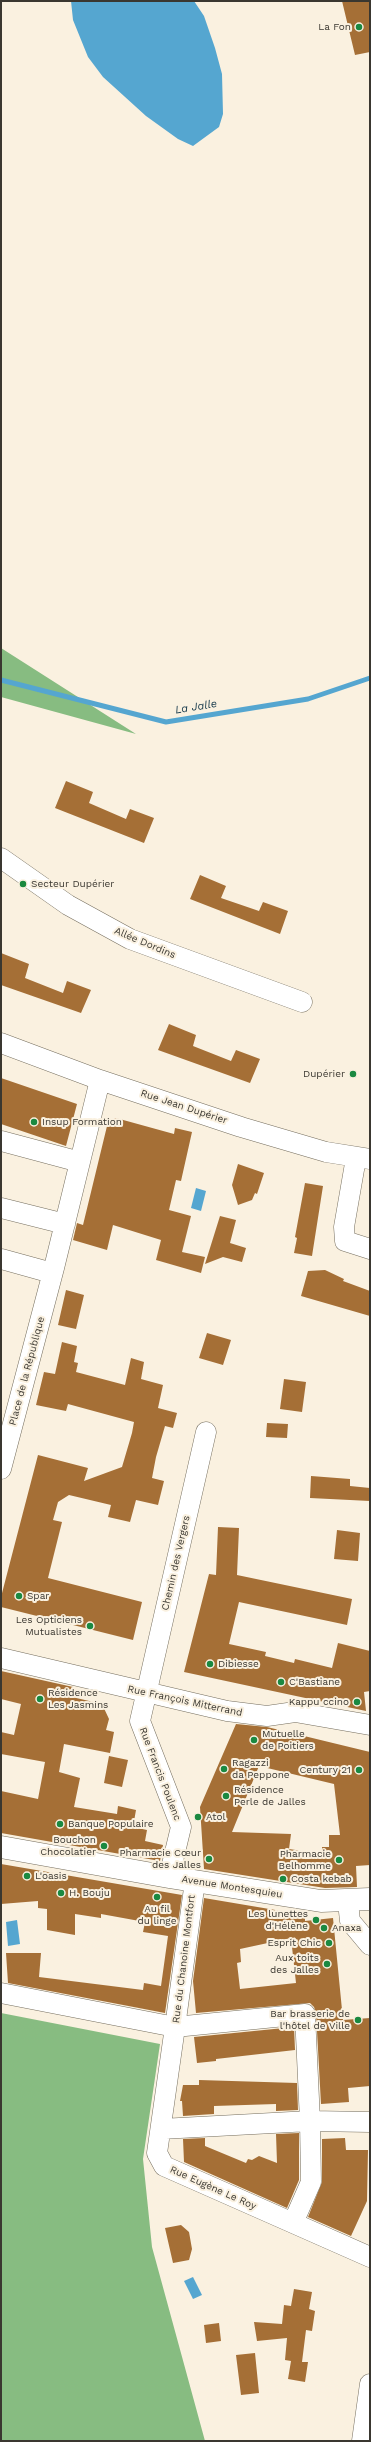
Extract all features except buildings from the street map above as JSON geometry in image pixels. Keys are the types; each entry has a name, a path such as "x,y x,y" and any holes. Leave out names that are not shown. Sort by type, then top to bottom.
{"main road":[{"name":"Avenue Montesquieu","path":"1,1847 169,1877 321,1901 348,1902 370,1899"}],"street":[{"name":"Allée Dordins","path":"1,858 68,905 130,939 302,1002"},
{"name":"Rue Jean Dupérier","path":"1,1043 100,1080 264,1133 326,1152 363,1159"},
{"name":"Place de la République","path":"1,1468 65,1224 100,1080"},
{"path":"1,1141 80,1162"},
{"path":"363,1159 344,1227 345,1241 370,1249"},
{"path":"1,1208 65,1224"},
{"path":"1,1259 52,1273"},
{"name":"Chemin des Vergers","path":"145,1693 206,1432"},
{"name":"Rue François Mitterrand","path":"1,1658 227,1711 261,1716 295,1712 370,1724"},
{"name":"Rue Francis Poulenc","path":"145,1693 140,1721 181,1826 169,1877"},
{"name":"Rue du Chanoine Montfort","path":"195,1881 175,2027 305,2014 310,2121"},
{"path":"348,1902 350,1921 370,1945"},
{"path":"1,1994 175,2027"},
{"name":"Rue Eugène Le Roy","path":"175,2027 157,2154 164,2166 370,2257"},
{"path":"293,2223 311,2182 310,2121"},
{"path":"161,2129 310,2121 370,2122"},
{"path":"362,2441 370,2384"}],"green space":[{"path":"1,648 136,734 1,697"},
{"path":"1,2013 160,2044 143,2159 152,2247 205,2441 1,2441"}],"water":[{"path":"71,1 194,1 204,16 222,74 223,114 219,127 193,146 178,139 146,116 103,77 88,57 73,20"},
{"path":"196,1188 206,1191 201,1211 191,1208"},
{"path":"17,1920 20,1944 8,1946 6,1922"},
{"path":"193,2277 202,2295 193,2299 184,2281"}],"waterway":[{"name":"La Jalle","path":"1,680 166,722 308,699 370,678"}],"place":[{"name":"La Fon","path":"359,27"},
{"name":"Secteur Dupérier","path":"23,884"},
{"name":"Dupérier","path":"353,1074"},
{"name":"Insup Formation","path":"34,1122"},
{"name":"Spar","path":"19,1596"},
{"name":"Les Opticiens Mutualistes","path":"90,1626"},
{"name":"Dibiesse","path":"210,1664"},
{"name":"C'Bastiane","path":"281,1682"},
{"name":"Résidence Les Jasmins","path":"40,1699"},
{"name":"Kappu ccino","path":"357,1702"},
{"name":"Mutuelle de Poitiers","path":"254,1740"},
{"name":"Ragazzi da Peppone","path":"224,1769"},
{"name":"Century 21","path":"359,1770"},
{"name":"Résidence Perle de Jalles","path":"226,1796"},
{"name":"Atol","path":"198,1817"},
{"name":"Banque Populaire","path":"60,1824"},
{"name":"Bouchon Chocolatier","path":"104,1846"},
{"name":"Pharmacie Cœur des Jalles","path":"209,1859"},
{"name":"Pharmacie Belhomme","path":"339,1860"},
{"name":"L'oasis","path":"27,1876"},
{"name":"Costa kebab","path":"283,1879"},
{"name":"H. Bouju","path":"61,1893"},
{"name":"Au fil du linge","path":"157,1897"},
{"name":"Les lunettes d'Hélène","path":"316,1920"},
{"name":"Anaxa","path":"324,1928"},
{"name":"Esprit Chic","path":"329,1943"},
{"name":"Aux toits des Jalles","path":"327,1964"},
{"name":"Bar brasserie de l'hôtel de Ville","path":"358,2020"}]}
